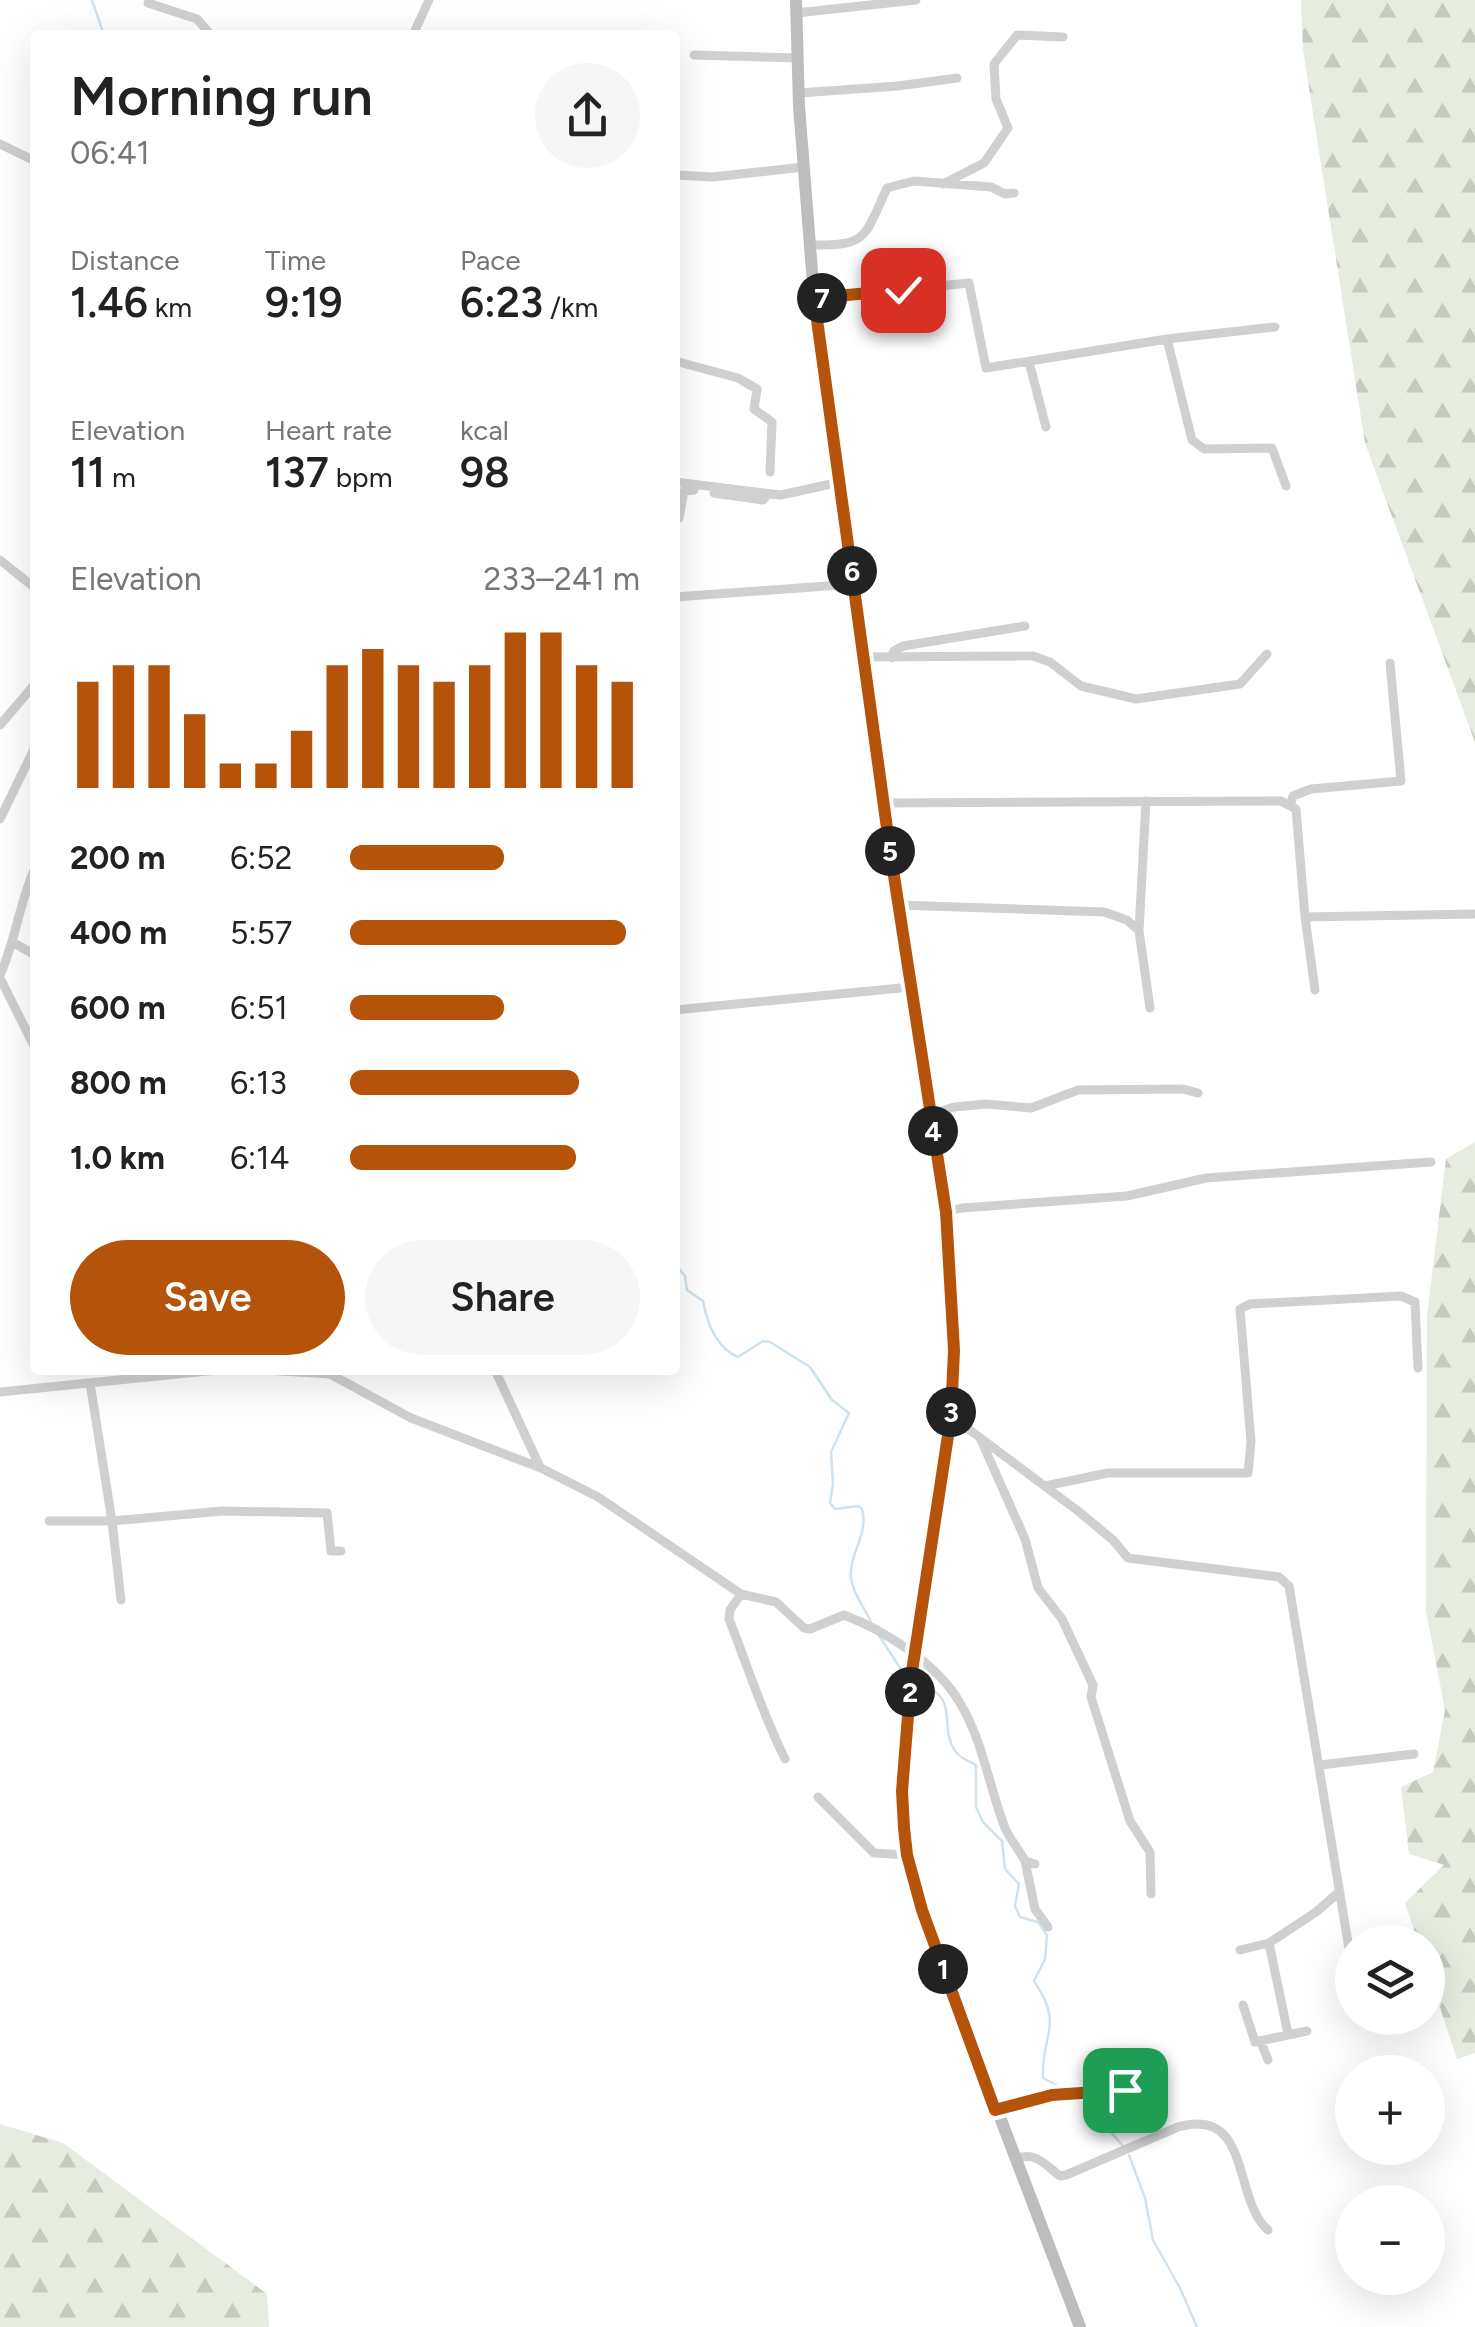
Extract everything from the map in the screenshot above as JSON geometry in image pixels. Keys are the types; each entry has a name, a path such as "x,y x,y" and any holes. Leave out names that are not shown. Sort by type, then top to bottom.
{"main road":[{"path":"796,6 814,298 898,906 946,1212 954,1350 951,1416 915,1653 902,1791 907,1855 922,1910 995,2110 1080,2327"}],"street":[{"path":"415,30 429,0"},
{"path":"796,6 916,0"},
{"path":"148,3 197,19 207,30"},
{"path":"942,184 984,163 1008,128 996,99 994,64 1016,35 1063,37"},
{"path":"694,55 797,58"},
{"path":"799,93 957,78"},
{"path":"0,144 30,159"},
{"path":"680,175 713,177 804,167"},
{"path":"810,245 846,246 865,236 887,188 914,181 992,187 1005,194 1014,193"},
{"path":"814,298 968,283 986,368 1167,339 1275,327"},
{"path":"1167,339 1192,440 1204,449 1272,448 1286,486"},
{"path":"680,362 738,378 757,389 754,409 772,422 770,472"},
{"path":"1029,362 1046,427"},
{"path":"680,483 781,495 840,482"},
{"path":"680,518 687,490 763,500 768,494"},
{"path":"0,560 30,584"},
{"path":"680,597 854,584"},
{"path":"892,658 894,651 903,646 1025,626"},
{"path":"864,657 1033,656 1050,662 1081,686 1136,699 1240,684 1267,654"},
{"path":"1290,805 1294,796 1311,789 1402,780 1390,663"},
{"path":"0,725 30,690"},
{"path":"0,819 30,757"},
{"path":"1146,801 1139,931 1150,1008"},
{"path":"884,804 1281,801 1296,809 1315,990"},
{"path":"30,879 22,897 14,944 0,977 30,1038"},
{"path":"898,906 1104,912 1127,920 1139,931"},
{"path":"1305,917 1475,914"},
{"path":"14,944 30,952"},
{"path":"680,1010 911,987"},
{"path":"931,1114 986,1104 1031,1108 1078,1090 1183,1089 1198,1093"},
{"path":"946,1212 1128,1196 1206,1178 1432,1162"},
{"path":"1045,1486 1108,1474 1248,1473 1251,1442 1240,1310 1250,1304 1401,1296 1415,1302 1418,1368"},
{"path":"0,1392 172,1375"},
{"path":"332,1375 411,1418 541,1468 598,1497 741,1594 776,1602 810,1630 844,1614 915,1653 960,1701 1006,1829 1030,1862 1035,1909 1048,1928"},
{"path":"496,1375 541,1468"},
{"path":"90,1384 121,1600"},
{"path":"951,1416 1113,1540 1128,1558 1278,1578 1289,1586 1345,1925"},
{"path":"980,1437 1026,1539 1038,1588 1062,1619 1093,1686 1091,1697 1130,1822 1150,1852 1151,1894"},
{"path":"49,1521 112,1521 223,1511 327,1513 331,1551 341,1551"},
{"path":"741,1594 729,1619 760,1708 785,1759"},
{"path":"1320,1766 1414,1754"},
{"path":"818,1797 874,1854 907,1855"},
{"path":"1240,1950 1268,1943 1339,1892"},
{"path":"1268,1943 1288,2034"},
{"path":"1243,2005 1255,2042 1307,2031"},
{"path":"1262,2042 1268,2060"},
{"path":"995,2110 1052,2095 1099,2093 1158,2083"},
{"path":"1015,2159 1028,2154 1036,2157 1060,2176 1178,2127 1196,2122 1214,2126 1229,2141 1242,2167 1255,2213 1268,2230"}],"green space":[{"path":"1301,0 1475,0 1475,742 1365,443 1303,50"},
{"path":"1475,1142 1475,2053 1457,2059 1445,2023 1445,1925 1412,1925 1405,1903 1444,1865 1409,1854 1401,1787 1433,1772 1445,1710 1426,1611 1427,1316 1446,1159"},
{"path":"0,2124 63,2143 267,2294 269,2327 0,2327"}],"waterway":[{"path":"92,0 102,30"},
{"path":"680,1270 687,1290 703,1301 710,1326 730,1353 738,1357 763,1341 770,1342 810,1367 832,1400 849,1413 831,1452 830,1503 835,1509 862,1509 863,1528 851,1579 871,1622"},
{"path":"878,1634 902,1671"},
{"path":"917,1683 940,1696 955,1751 976,1765 976,1807 983,1822 1002,1841 1005,1869 1019,1884 1015,1906 1020,1917 1038,1922 1047,1935 1045,1959 1034,1981 1050,2020 1043,2078 1068,2091"},
{"path":"1079,2096 1123,2146"},
{"path":"1129,2155 1145,2198 1153,2240 1197,2327"}],"route":[{"path":"903,290 814,298 890,850 946,1212 954,1350 951,1416 911,1678 902,1791 907,1855 922,1910 995,2110 1052,2095 1125,2090"}]}
